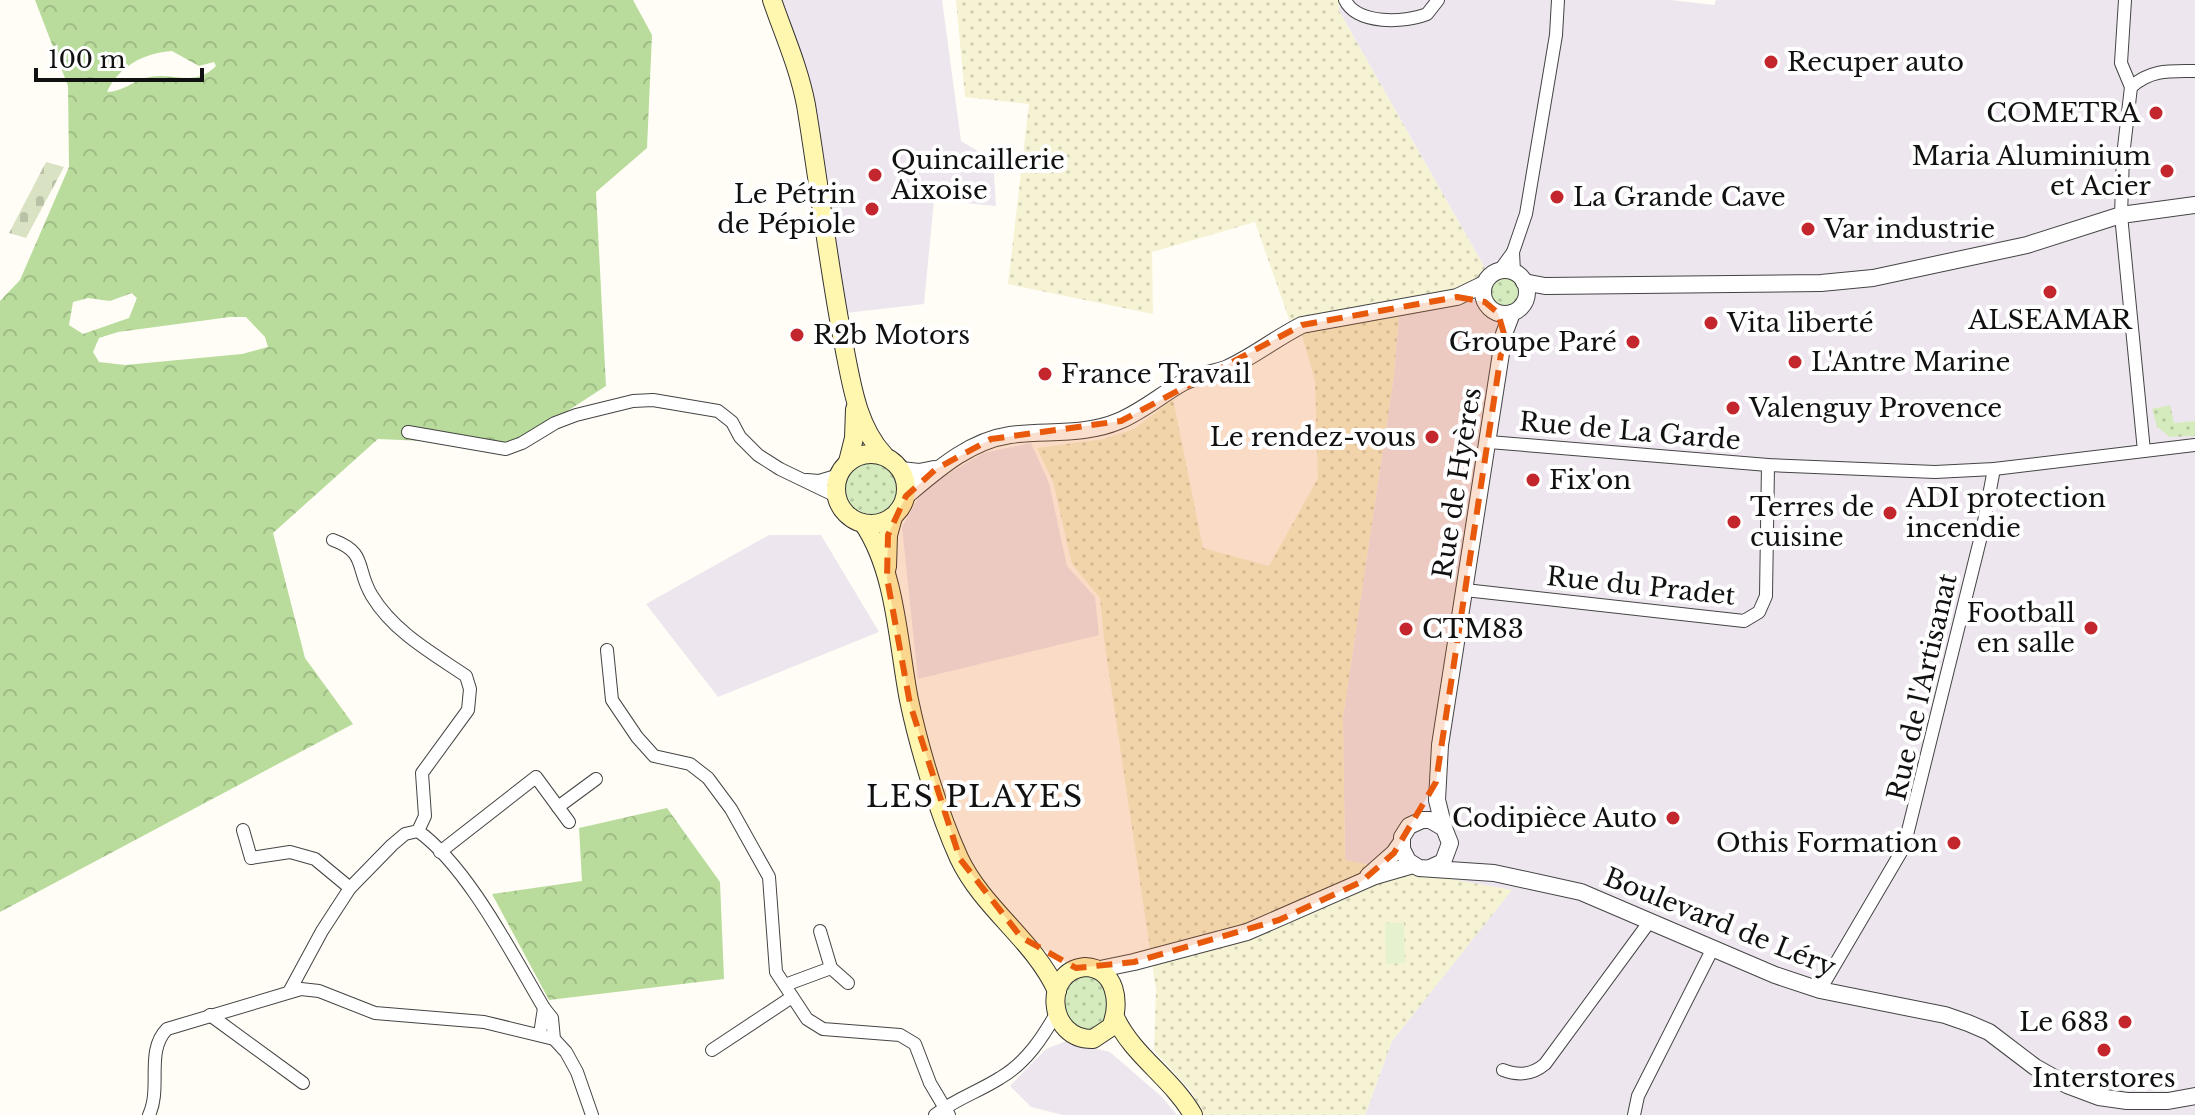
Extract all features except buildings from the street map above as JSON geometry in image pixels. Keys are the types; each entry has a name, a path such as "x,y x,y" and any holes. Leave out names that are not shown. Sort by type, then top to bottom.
{"main road":[{"path":"772,0 801,81 854,394 869,436 901,470 906,482 906,496 900,510 879,523 863,523 847,514 836,496 854,438 854,394"},
{"path":"843,468 861,454 884,455"},
{"path":"887,578 888,535 893,517"},
{"path":"863,523 875,544 887,578 910,704 942,812 960,859 977,888 1041,963 1057,991"},
{"path":"1021,937 1053,958 1076,968 1100,969 1111,981 1115,1017 1111,1027 1098,1038"},
{"path":"1076,968 1064,976 1057,991 1059,1021 1072,1035 1085,1039 1098,1038 1123,1049 1164,1088 1185,1115"},
{"path":"1115,1017 1130,1042 1185,1100 1193,1115"}],"street":[{"path":"1345,0 1348,7 1363,16 1390,20 1427,14 1438,0"},
{"path":"1457,297 1498,310 1522,306 1513,252 1526,214 1556,35 1558,0"},
{"path":"2125,0 2121,63 2131,87 2123,156 2121,215 2144,451"},
{"path":"2131,87 2143,76 2159,71 2195,71"},
{"path":"906,496 936,469 991,439 1082,430 1121,421 1182,383 1232,366 1302,325 1457,297 1484,284 1493,273 1545,286 1791,284 1873,278 2027,245 2121,215 2195,205"},
{"path":"1484,284 1498,310"},
{"name":"Rue de Hyères","path":"1447,836 1437,800 1436,782 1504,334 1498,310"},
{"path":"408,432 506,449 576,415 633,401 653,400 718,411 732,422 740,437 758,455 836,496"},
{"name":"Rue de La Garde","path":"1489,442 1768,465 1935,472 1994,469 2195,445"},
{"name":"Rue du Pradet","path":"1465,590 1744,621 1759,612 1766,596 1768,465"},
{"path":"806,480 819,481 843,468"},
{"path":"901,470 919,472 936,469"},
{"name":"Rue de l'Artisanat","path":"1820,990 1904,847 1982,532 1994,469"},
{"path":"333,540 357,553 370,593 388,619 466,676 470,689 468,710 422,773 425,816 418,831"},
{"path":"607,650 612,700 637,737 654,756 690,764 708,778 731,809 769,877 774,962 807,1019 823,1029 900,1035 915,1044 943,1113 957,1098 1001,1078 1019,1064 1057,1012"},
{"path":"440,852 536,777 569,822"},
{"path":"558,807 596,779"},
{"name":"Rue de Hyères","path":"1414,823 1427,805 1436,782"},
{"path":"1100,969 1247,932 1361,882 1413,865 1430,868 1443,862 1447,836 1430,820 1414,823 1405,831 1394,853 1361,882"},
{"path":"243,830 251,858 290,852 315,859 350,888"},
{"path":"418,831 431,841 477,897 552,1018 554,1039"},
{"path":"289,992 350,888 405,834 418,831"},
{"name":"Boulevard de Léry","path":"1447,836 1466,861 1494,873"},
{"path":"1401,843 1404,856 1413,865"},
{"name":"Boulevard de Léry","path":"1430,868 1494,873 1581,892 1775,975 1820,990 1945,1015 1989,1032 2035,1067 2067,1085 2099,1097 2155,1101 2195,1096"},
{"path":"1503,1070 1526,1074 1537,1071 1545,1064 1650,921"},
{"path":"820,931 831,968 848,983"},
{"path":"1634,1115 1638,1096 1713,948"},
{"path":"306,962 308,988"},
{"path":"1114,990 1124,971 1134,962"},
{"path":"785,985 831,968"},
{"path":"299,976 308,988"},
{"path":"149,1115 154,1106 156,1044 161,1035 174,1025 308,988 375,1013 484,1022 554,1039 566,1052 577,1072 592,1115"},
{"path":"712,1050 792,997"},
{"path":"540,1034 544,1008"},
{"path":"210,1015 303,1083"},
{"path":"1034,1047 1055,1036 1072,1035"}],"highlighted area":[{"path":"1457,297 1485,302 1498,313 1504,334 1436,782 1394,853 1361,882 1279,920 1134,962 1076,968 1021,937 960,859 910,704 887,578 888,535 906,496 936,469 991,439 1121,421 1302,325"}],"shaded area":[{"path":"782,0 942,0 961,141 993,160 996,206 934,200 924,304 846,313 809,82"},
{"path":"956,0 1339,0 1339,11 1486,270 1471,285 1400,301 1394,375 1343,717 1345,860 1512,890 1392,1041 1365,1115 1203,1115 1191,1091 1154,1051 1156,990 1100,598 1072,564 1053,482 1037,448 1103,439 1134,429 1173,399 1203,548 1269,566 1318,478 1315,381 1302,335 1296,322 1289,319 1255,222 1152,252 1153,314 1008,284 1029,104 965,97"},
{"path":"1339,0 1671,0 1714,5 1716,0 2195,0 2195,1115 1365,1115 1392,1041 1511,890 1345,861 1343,717 1394,375 1400,301 1486,270 1339,11"},
{"path":"1031,443 1049,483 1067,566 1095,597 1099,635 918,679 902,527 923,489 983,453"},
{"path":"769,535 821,535 879,632 718,697 646,604"},
{"path":"1066,1041 1110,1052 1162,1097 1177,1115 1063,1115 1031,1107 1010,1086 1046,1049"}],"green space":[{"path":"35,0 633,0 652,35 647,148 596,192 606,386 515,445 378,439 273,533 305,658 353,724 0,912 0,301 20,280 69,167 68,86","holes":["172,51 199,66 214,62 216,66 208,73 192,78 149,77 107,92 118,75 134,62","132,293 137,298 129,318 83,334 69,325 73,302 88,298 110,301","246,317 265,337 268,347 242,354 125,365 99,362 93,352 99,338 118,332"]},
{"path":"46,162 64,167 26,238 9,233"},
{"path":"1505,270 1521,276 1527,292 1521,308 1505,314 1489,308 1483,292 1489,276"},
{"path":"2170,405 2174,423 2195,421 2195,436 2170,437 2157,427 2152,409"},
{"path":"878,454 900,469 906,489 904,503 896,514 885,522 864,524 846,514 838,503 836,482 846,464 857,456"},
{"path":"667,808 720,882 724,979 549,1000 492,894 582,881 579,828"},
{"path":"1385,923 1404,923 1405,963 1386,964"},
{"path":"1093,967 1116,1005 1093,1039 1057,1012 1057,991"}],"place":[{"name":"Recuper auto","path":"1771,62"},
{"name":"COMETRA","path":"2156,113"},
{"name":"Maria Aluminium et Acier","path":"2167,171"},
{"name":"Quincaillerie Aixoise","path":"875,175"},
{"name":"La Grande Cave","path":"1557,197"},
{"name":"Le Pétrin de Pépiole","path":"872,209"},
{"name":"Var industrie","path":"1808,229"},
{"name":"ALSEAMAR","path":"2050,292"},
{"name":"Vita liberté","path":"1711,323"},
{"name":"R2b Motors","path":"797,335"},
{"name":"Groupe Paré","path":"1633,342"},
{"name":"L'Antre Marine","path":"1795,362"},
{"name":"France Travail","path":"1045,374"},
{"name":"Valenguy Provence","path":"1733,408"},
{"name":"Le rendez-vous","path":"1432,437"},
{"name":"Fix'on","path":"1533,480"},
{"name":"ADI protection incendie","path":"1890,513"},
{"name":"Terres de cuisine","path":"1734,522"},
{"name":"Football en salle","path":"2091,628"},
{"name":"CTM83","path":"1406,629"},
{"name":"Codipièce Auto","path":"1673,818"},
{"name":"Othis Formation","path":"1954,843"},
{"name":"Le 683","path":"2125,1022"},
{"name":"Interstores","path":"2104,1050"}],"district":[{"name":"LES PLAYES","path":"975,797"}]}
